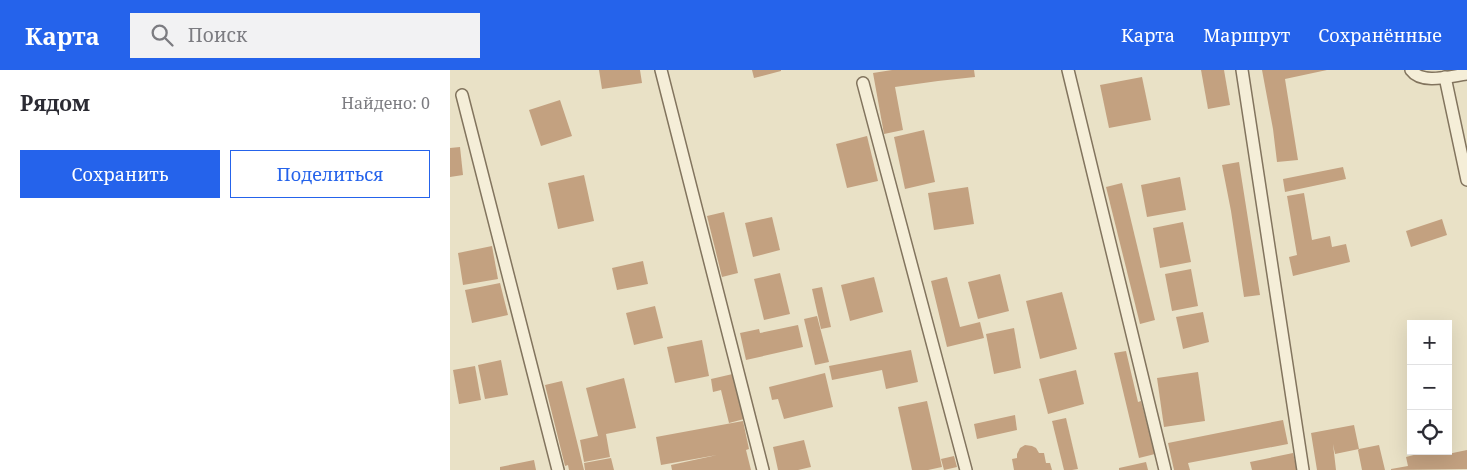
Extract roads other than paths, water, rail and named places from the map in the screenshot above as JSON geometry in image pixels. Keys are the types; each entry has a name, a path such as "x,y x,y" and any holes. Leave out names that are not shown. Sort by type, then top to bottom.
{"street":[{"path":"661,70 763,470"},
{"path":"1068,70 1165,470"},
{"path":"1242,70 1303,470"},
{"path":"1412,70 1419,77 1427,79 1467,74"},
{"path":"1445,77 1467,180"},
{"path":"863,83 966,470"},
{"path":"462,95 558,470"}]}
